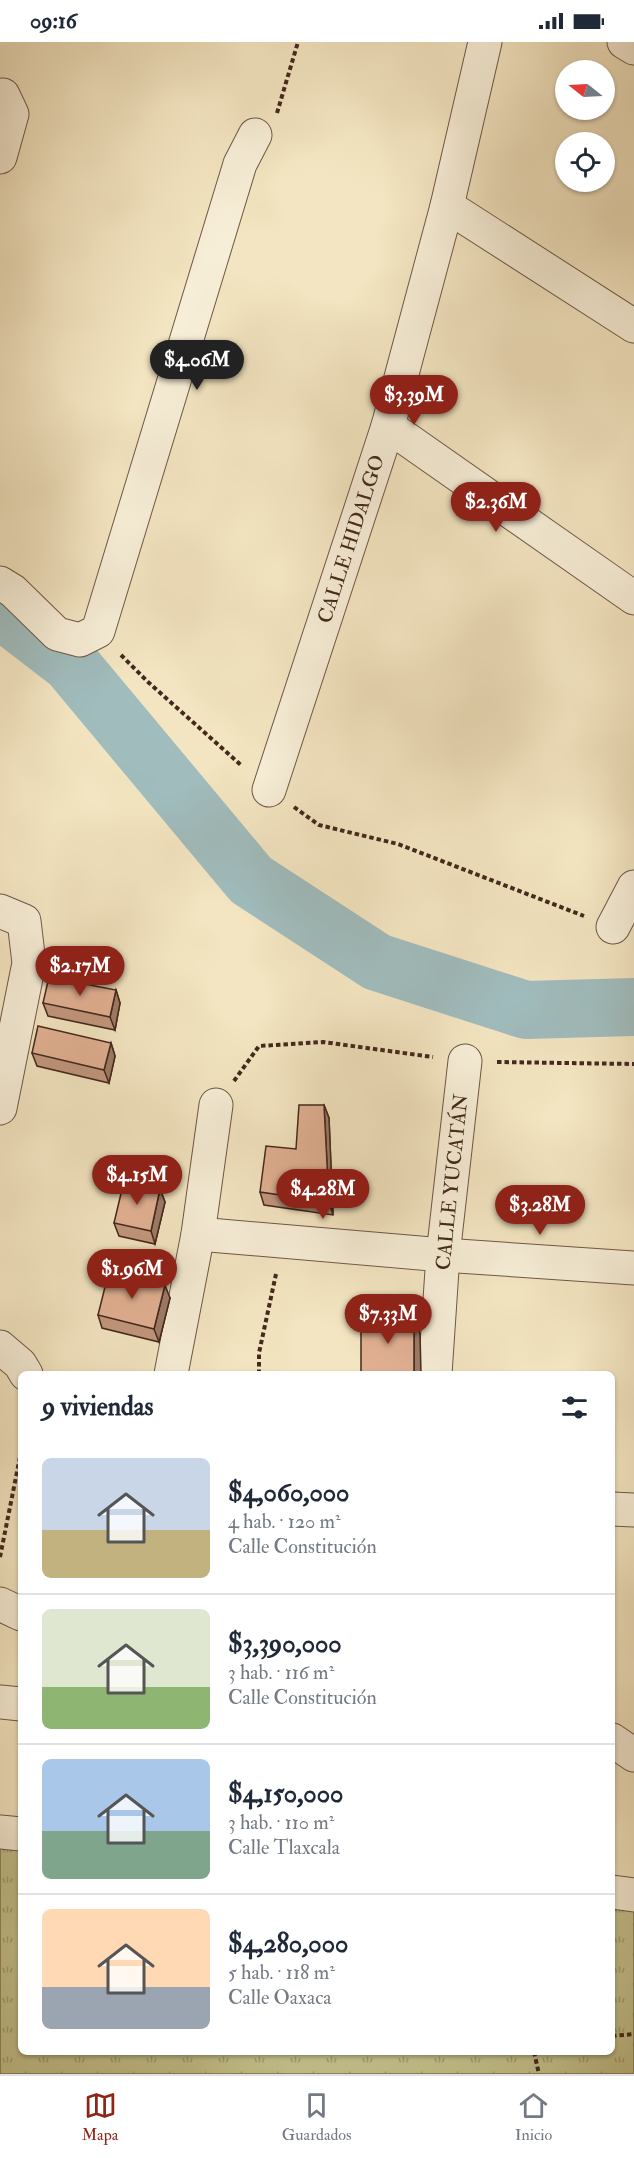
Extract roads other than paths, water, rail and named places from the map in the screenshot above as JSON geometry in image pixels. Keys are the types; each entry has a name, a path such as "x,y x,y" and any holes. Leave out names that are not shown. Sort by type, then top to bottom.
{"street":[{"name":"CALLE HIDALGO","path":"269,790 388,426 447,206 485,42"},
{"path":"624,42 634,48"},
{"path":"0,157 12,114 3,95"},
{"path":"0,583 13,591 57,634 80,639 98,631 240,164 255,135"},
{"path":"447,206 634,326"},
{"path":"388,426 634,598"},
{"path":"613,927 634,887"},
{"path":"0,911 24,921 29,963 0,1108"},
{"name":"CALLE YUCATÁN","path":"435,1371 443,1256 465,1061"},
{"path":"172,1371 198,1234 216,1105"},
{"path":"198,1234 443,1256 634,1268"},
{"path":"0,1347 21,1364 24,1371"},
{"path":"615,1509 634,1510"},
{"path":"0,1604 18,1613"},
{"path":"0,1702 18,1704"},
{"path":"615,1742 634,1755"},
{"path":"0,1833 18,1834"},
{"path":"615,1892 634,1895"}],"waterway":[{"path":"0,609 70,663 251,880 377,962 526,1010 634,1007"}]}
